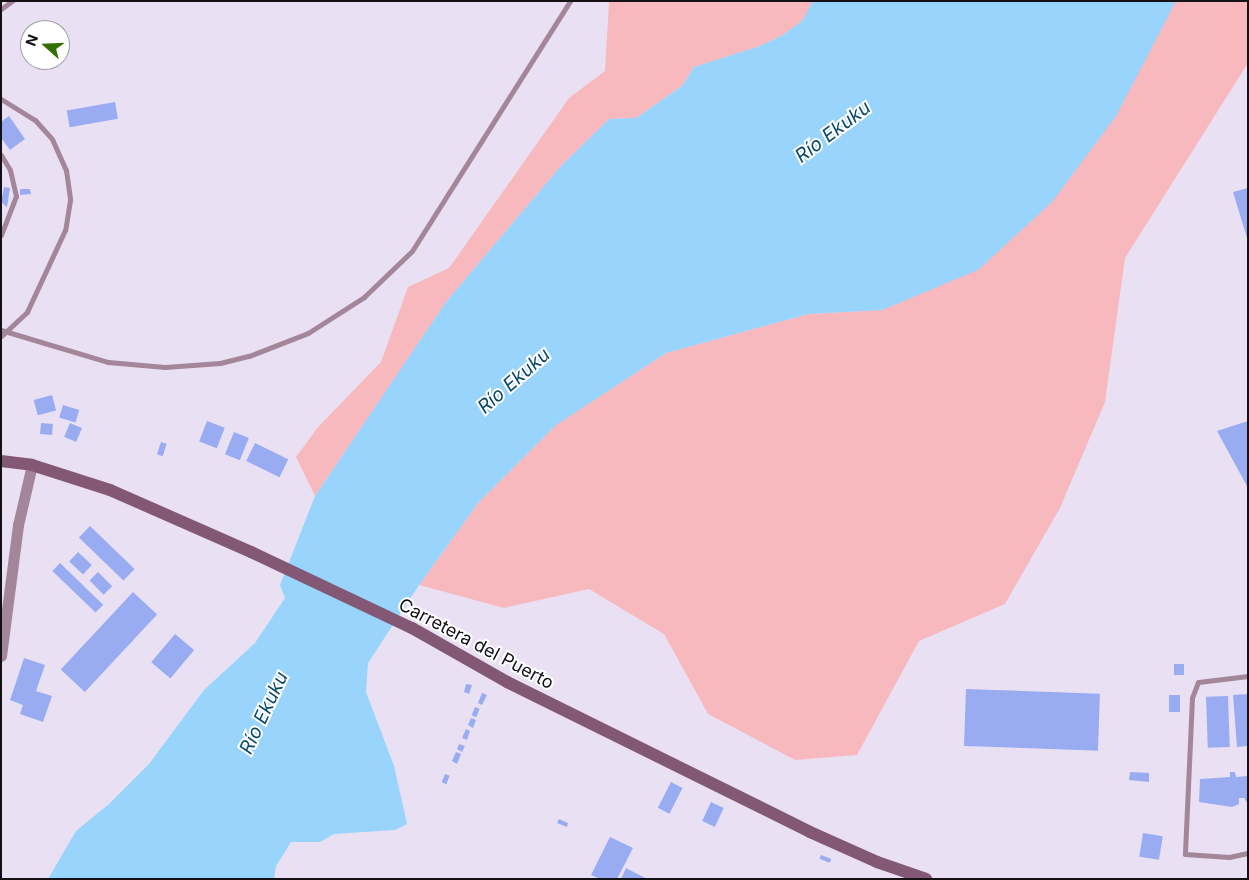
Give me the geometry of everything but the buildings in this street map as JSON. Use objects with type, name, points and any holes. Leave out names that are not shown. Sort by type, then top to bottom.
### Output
[{"type":"main road","name":"Carretera del Puerto","points":[[1,461],[32,465],[110,490],[251,552],[412,628],[507,682],[810,832],[878,862],[926,879]]},
{"type":"street","points":[[1,656],[18,525],[32,465]]},
{"type":"lane","points":[[1,9],[12,1]]},
{"type":"lane","points":[[1,330],[108,362],[165,367],[220,363],[249,356],[308,333],[364,298],[412,251],[570,1]]},
{"type":"lane","points":[[1,99],[35,120],[52,139],[66,170],[70,200],[65,230],[27,312],[1,336]]},
{"type":"lane","points":[[1,155],[10,170],[16,196],[1,235]]},
{"type":"lane","points":[[1248,676],[1198,682],[1192,698],[1185,854],[1229,857],[1248,853]]},
{"type":"shaded area","points":[[609,1],[813,1],[802,21],[783,35],[760,46],[694,67],[682,86],[636,118],[609,119],[560,167],[446,302],[315,496],[296,457],[318,427],[381,362],[408,287],[449,268],[569,98],[605,71]]},
{"type":"shaded area","points":[[1176,1],[1248,1],[1248,63],[1125,258],[1105,402],[1060,508],[1005,604],[919,641],[857,755],[795,760],[708,714],[664,634],[589,589],[504,608],[419,585],[478,503],[556,425],[666,353],[808,314],[882,310]]},
{"type":"water","name":"Río Ekuku","points":[[813,1],[1176,1],[1116,116],[1052,202],[978,270],[882,310],[808,314],[666,353],[556,425],[478,503],[419,585],[368,663],[366,692],[394,766],[407,824],[395,830],[334,834],[320,842],[291,842],[276,866],[274,879],[48,879],[76,831],[109,804],[149,764],[204,690],[255,643],[285,598],[280,585],[315,496],[446,302],[560,167],[609,119],[636,118],[682,86],[694,67],[760,46],[783,35],[802,21]]}]
